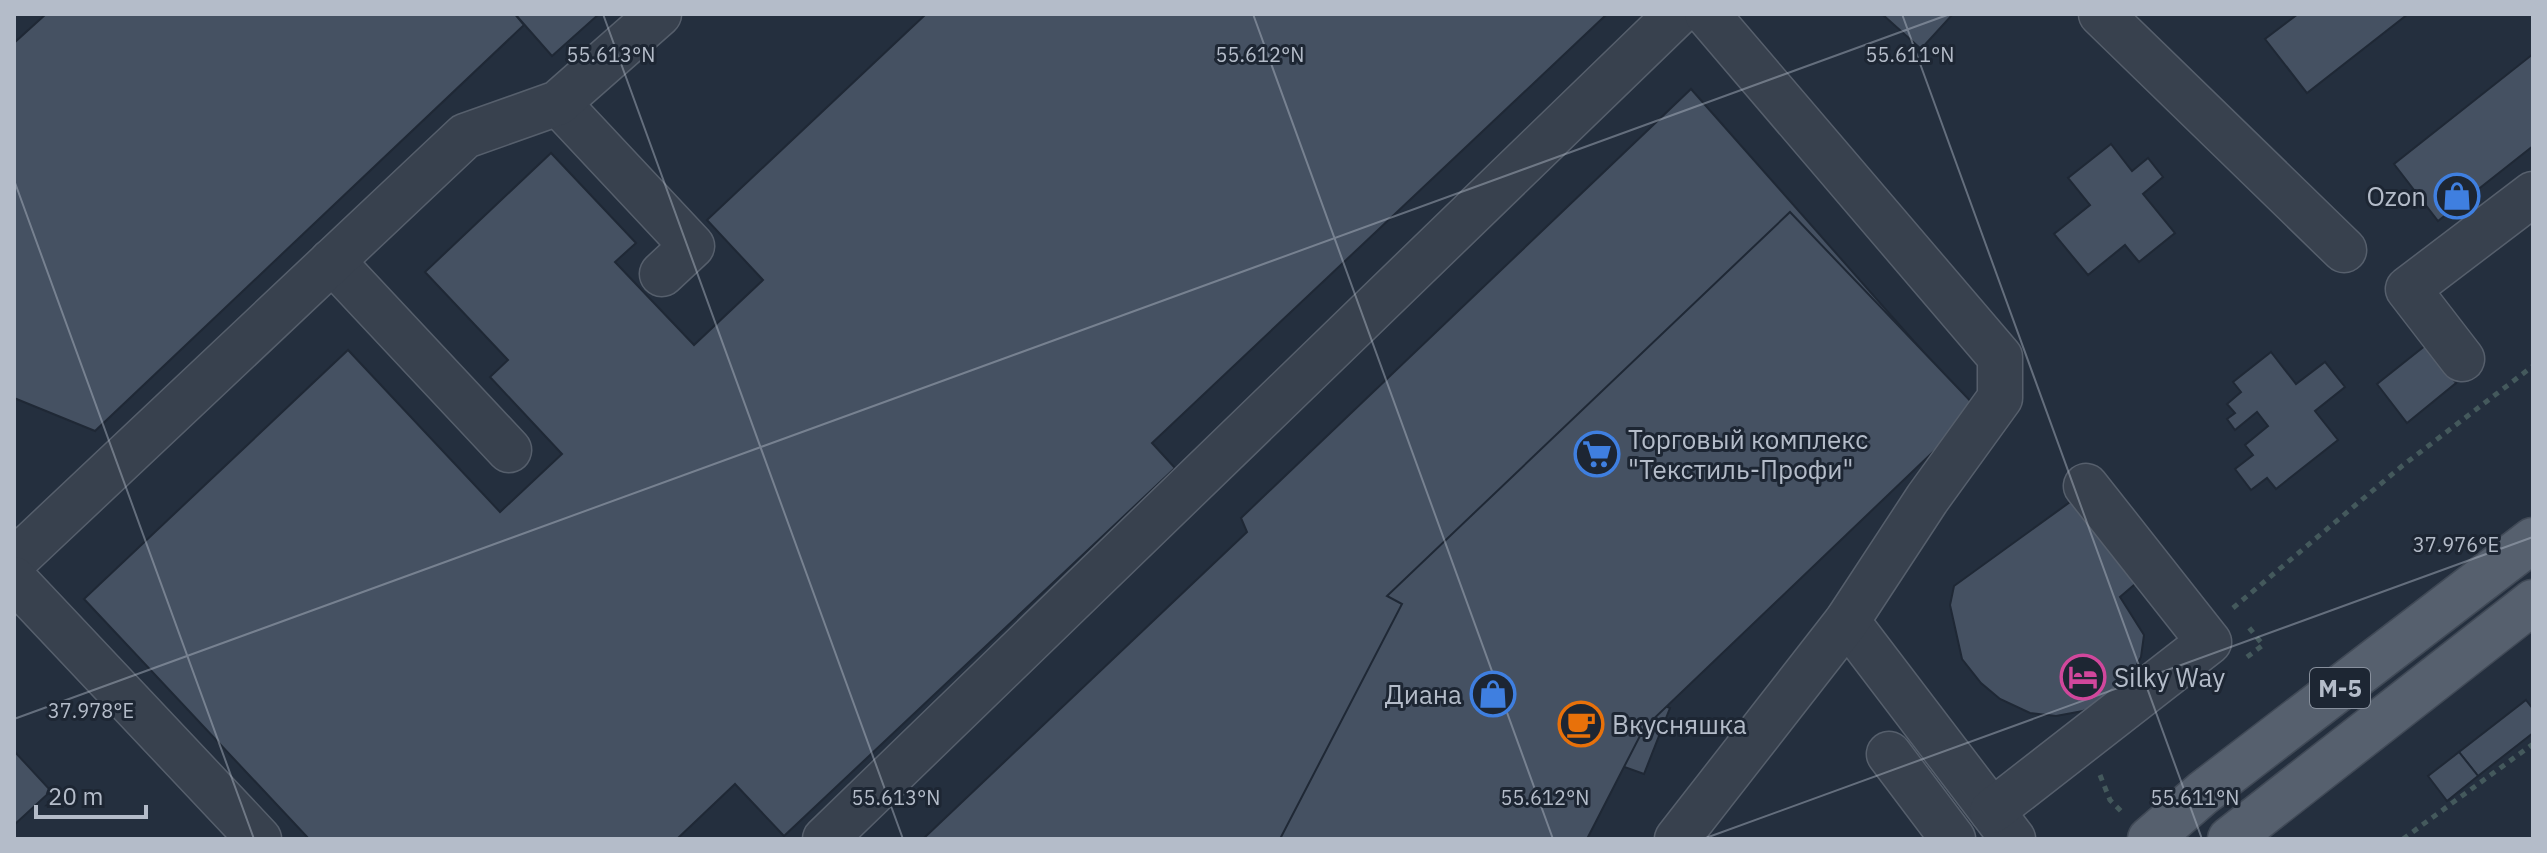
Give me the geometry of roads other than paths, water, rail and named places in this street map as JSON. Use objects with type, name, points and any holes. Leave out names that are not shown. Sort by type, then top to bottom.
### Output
[{"type":"main road","name":"М-5","points":[[2150,839],[2203,793],[2533,540]]},
{"type":"main road","name":"М-5","points":[[2230,839],[2533,602]]},
{"type":"lane","points":[[14,561],[465,136],[558,103],[659,14]]},
{"type":"lane","points":[[825,839],[1677,14]]},
{"type":"lane","points":[[1677,839],[1847,621],[1927,499],[2000,398],[2000,357],[1707,14]]},
{"type":"lane","points":[[2101,14],[2344,250]]},
{"type":"lane","points":[[558,103],[692,246],[662,274]]},
{"type":"lane","points":[[2462,359],[2408,289],[2533,194]]},
{"type":"lane","points":[[332,261],[509,450]]},
{"type":"lane","points":[[1847,621],[2002,825],[2209,642],[2086,486]]},
{"type":"lane","points":[[14,579],[250,836]]},
{"type":"lane","points":[[1889,754],[1953,839]]},
{"type":"place","name":"Ozon","points":[[2457,196]]},
{"type":"place","name":"Торговый комплекс \"Текстиль-Профи\"","points":[[1597,454]]},
{"type":"place","name":"Silky Way","points":[[2083,677]]},
{"type":"place","name":"Диана","points":[[1493,694]]},
{"type":"place","name":"Вкусняшка","points":[[1581,724]]}]
